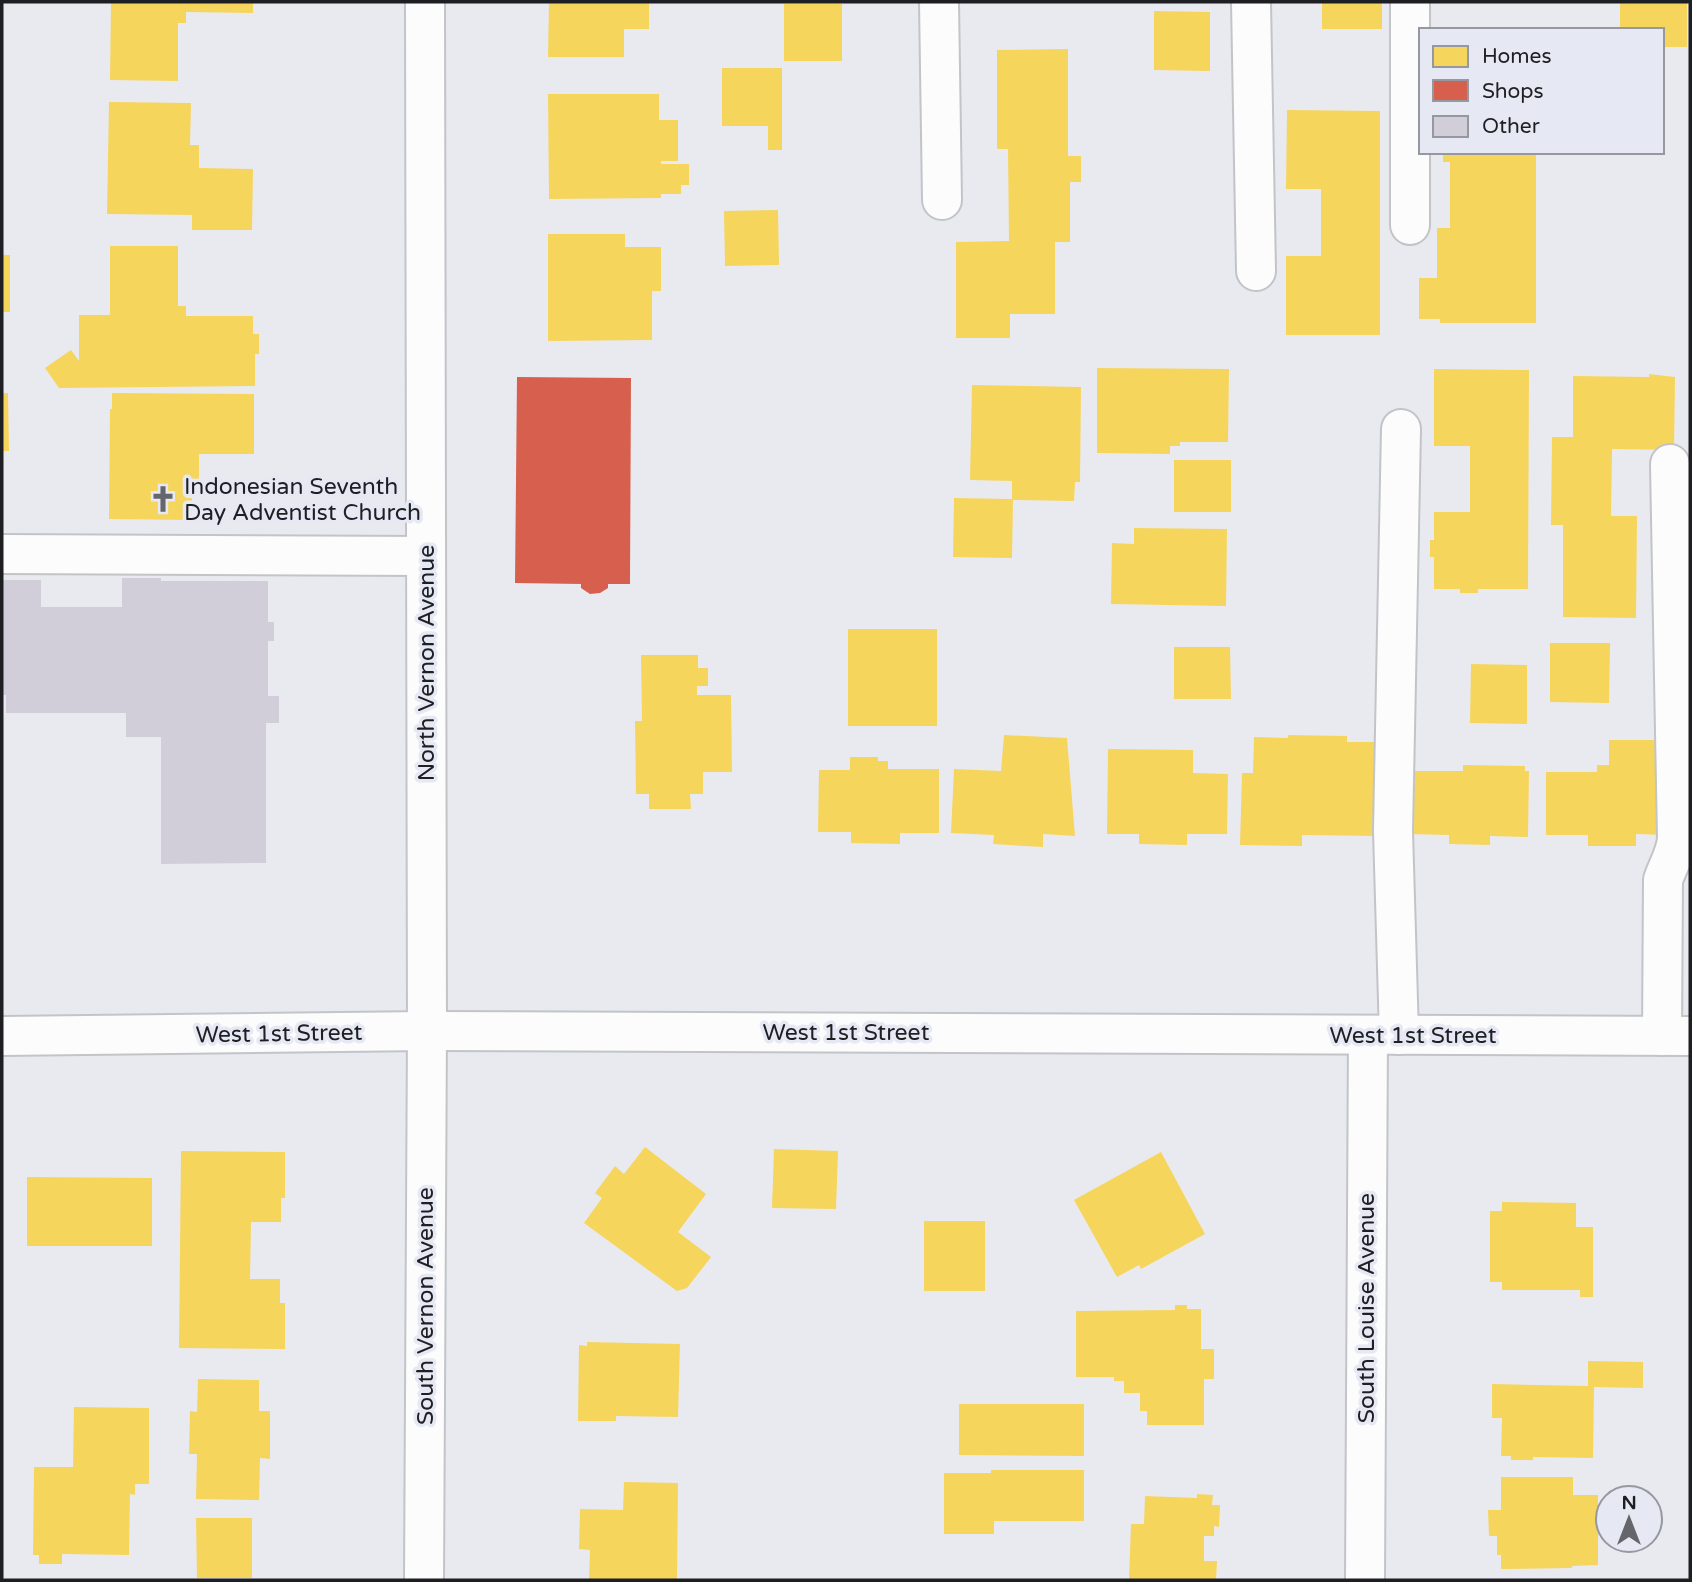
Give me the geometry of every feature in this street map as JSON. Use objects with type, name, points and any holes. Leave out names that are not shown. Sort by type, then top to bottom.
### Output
[{"type":"street","name":"North Vernon Avenue","points":[[425,2],[427,1031]]},
{"type":"street","points":[[939,2],[942,200]]},
{"type":"street","points":[[1251,2],[1256,271]]},
{"type":"street","points":[[1410,2],[1410,225]]},
{"type":"street","name":"South Louise Avenue","points":[[1364,1580],[1394,831],[1401,429]]},
{"type":"street","points":[[1670,464],[1677,838],[1676,853],[1668,864],[1663,880],[1676,1036]]},
{"type":"street","points":[[2,554],[426,556]]},
{"type":"street","name":"West 1st Street","points":[[2,1036],[427,1031],[1676,1036]]},
{"type":"street","name":"South Vernon Avenue","points":[[424,1580],[427,1031]]},
{"type":"building: Homes","points":[[111,2],[253,2],[253,13],[186,12],[186,23],[178,23],[178,81],[110,80]]},
{"type":"building: Homes","points":[[549,2],[649,2],[649,29],[624,29],[624,57],[548,57]]},
{"type":"building: Homes","points":[[1322,2],[1382,2],[1382,29],[1322,29]]},
{"type":"building: Homes","points":[[1620,2],[1687,2],[1687,47],[1664,47],[1664,28],[1620,28]]},
{"type":"building: Homes","points":[[784,4],[842,4],[842,61],[784,61]]},
{"type":"building: Homes","points":[[1154,11],[1210,12],[1210,71],[1154,70]]},
{"type":"building: Homes","points":[[1068,49],[1068,156],[1081,156],[1081,182],[1070,182],[1070,242],[1055,242],[1055,314],[1010,314],[1010,338],[956,338],[956,242],[1009,241],[1008,149],[997,149],[997,50]]},
{"type":"building: Homes","points":[[722,68],[782,68],[782,150],[768,150],[768,126],[722,126]]},
{"type":"building: Homes","points":[[548,94],[659,94],[659,120],[678,120],[678,161],[661,161],[661,164],[689,164],[689,185],[681,185],[681,194],[661,194],[661,198],[549,199]]},
{"type":"building: Homes","points":[[109,102],[191,103],[190,145],[199,145],[199,168],[253,169],[252,230],[192,230],[192,215],[107,214]]},
{"type":"building: Homes","points":[[1287,110],[1380,111],[1380,335],[1286,335],[1286,256],[1321,256],[1321,189],[1286,189]]},
{"type":"building: Homes","points":[[1443,154],[1536,154],[1536,323],[1440,323],[1440,319],[1419,319],[1419,278],[1437,278],[1437,228],[1450,228],[1450,162],[1443,162]]},
{"type":"building: Homes","points":[[778,210],[779,265],[725,266],[724,211]]},
{"type":"building: Homes","points":[[548,234],[625,234],[625,247],[661,247],[661,291],[652,291],[652,340],[548,341]]},
{"type":"building: Homes","points":[[110,246],[178,246],[178,306],[186,306],[186,316],[253,316],[253,334],[259,334],[259,354],[255,354],[255,386],[59,388],[45,368],[71,350],[79,361],[79,315],[110,315]]},
{"type":"building: Homes","points":[[2,255],[10,255],[10,312],[2,312]]},
{"type":"building: Homes","points":[[1097,368],[1229,369],[1228,442],[1180,442],[1180,446],[1170,446],[1170,454],[1097,453]]},
{"type":"building: Homes","points":[[1434,369],[1529,370],[1528,589],[1478,589],[1478,593],[1460,593],[1460,589],[1434,589],[1434,557],[1430,557],[1430,540],[1434,540],[1434,512],[1470,512],[1470,446],[1434,446]]},
{"type":"building: Homes","points":[[1649,374],[1675,377],[1674,450],[1612,449],[1611,516],[1637,516],[1636,618],[1563,617],[1563,525],[1551,525],[1552,437],[1573,437],[1573,376],[1649,377]]},
{"type":"building: Homes","points":[[972,385],[1081,387],[1080,482],[1075,482],[1074,501],[1013,500],[1012,558],[953,557],[954,498],[1012,499],[1012,481],[970,480]]},
{"type":"building: Homes","points":[[2,393],[8,393],[9,451],[2,451]]},
{"type":"building: Homes","points":[[112,393],[254,394],[254,454],[199,454],[199,481],[187,481],[186,498],[192,498],[192,520],[109,519]]},
{"type":"building: Homes","points":[[1174,460],[1231,460],[1231,512],[1174,512]]},
{"type":"building: Homes","points":[[1134,528],[1227,529],[1226,606],[1111,604],[1112,543],[1134,544]]},
{"type":"building: Homes","points":[[848,629],[937,629],[937,726],[848,726]]},
{"type":"building: Homes","points":[[1550,643],[1610,643],[1609,703],[1550,702]]},
{"type":"building: Homes","points":[[1174,647],[1230,647],[1231,699],[1174,699]]},
{"type":"building: Homes","points":[[641,655],[698,655],[698,668],[708,668],[708,686],[697,686],[697,695],[731,695],[732,772],[703,772],[703,794],[690,794],[691,809],[649,809],[649,794],[636,794],[635,721],[642,721]]},
{"type":"building: Homes","points":[[1471,664],[1527,665],[1527,724],[1470,723]]},
{"type":"building: Homes","points":[[1004,735],[1067,738],[1075,836],[1043,834],[1043,847],[993,844],[994,835],[951,833],[954,769],[1001,771]]},
{"type":"building: Homes","points":[[1288,735],[1347,736],[1347,742],[1377,742],[1380,836],[1302,835],[1302,846],[1240,845],[1242,773],[1253,773],[1254,737],[1288,738]]},
{"type":"building: Homes","points":[[1609,740],[1666,740],[1666,835],[1636,834],[1636,846],[1588,846],[1588,835],[1546,835],[1546,772],[1597,772],[1597,765],[1609,765]]},
{"type":"building: Homes","points":[[1108,749],[1193,750],[1193,773],[1228,774],[1227,834],[1187,834],[1187,845],[1139,844],[1139,834],[1107,834]]},
{"type":"building: Homes","points":[[850,757],[878,757],[878,761],[888,761],[888,769],[939,769],[939,833],[900,833],[900,844],[851,843],[851,832],[818,832],[819,770],[850,770]]},
{"type":"building: Homes","points":[[1463,765],[1525,766],[1525,771],[1529,771],[1528,837],[1490,836],[1490,845],[1449,844],[1449,835],[1408,834],[1409,771],[1463,771]]},
{"type":"building: Homes","points":[[645,1147],[706,1194],[678,1232],[711,1257],[687,1288],[677,1291],[584,1223],[602,1198],[595,1193],[615,1166],[624,1174]]},
{"type":"building: Homes","points":[[774,1149],[838,1151],[836,1209],[772,1208]]},
{"type":"building: Homes","points":[[181,1151],[285,1152],[285,1198],[281,1198],[281,1222],[251,1222],[250,1279],[280,1279],[280,1303],[285,1303],[285,1349],[179,1348]]},
{"type":"building: Homes","points":[[1161,1152],[1205,1234],[1141,1269],[1139,1265],[1117,1277],[1074,1200]]},
{"type":"building: Homes","points":[[27,1177],[152,1178],[152,1246],[27,1246]]},
{"type":"building: Homes","points":[[1502,1202],[1576,1203],[1576,1227],[1593,1227],[1593,1297],[1580,1297],[1580,1290],[1502,1290],[1502,1282],[1490,1282],[1490,1211],[1502,1211]]},
{"type":"building: Homes","points":[[924,1221],[985,1221],[985,1291],[924,1291]]},
{"type":"building: Homes","points":[[1175,1305],[1187,1305],[1187,1309],[1201,1309],[1201,1349],[1214,1349],[1214,1379],[1204,1379],[1204,1425],[1147,1425],[1147,1411],[1140,1411],[1140,1393],[1124,1393],[1124,1381],[1114,1381],[1114,1377],[1076,1377],[1076,1311],[1175,1310]]},
{"type":"building: Homes","points":[[587,1342],[680,1344],[678,1417],[616,1416],[616,1421],[578,1421],[579,1345],[587,1346]]},
{"type":"building: Homes","points":[[1588,1361],[1643,1362],[1643,1388],[1594,1387],[1593,1458],[1533,1457],[1533,1460],[1511,1460],[1511,1456],[1501,1456],[1502,1418],[1492,1418],[1492,1384],[1588,1386]]},
{"type":"building: Homes","points":[[198,1379],[259,1380],[259,1411],[270,1411],[270,1459],[260,1458],[259,1500],[196,1499],[197,1454],[189,1454],[190,1411],[197,1412]]},
{"type":"building: Homes","points":[[959,1404],[1084,1404],[1084,1456],[959,1455]]},
{"type":"building: Homes","points":[[74,1407],[149,1408],[149,1484],[135,1484],[135,1495],[130,1494],[129,1555],[62,1554],[62,1564],[39,1564],[39,1555],[33,1555],[34,1467],[73,1467]]},
{"type":"building: Homes","points":[[991,1470],[1084,1470],[1084,1521],[994,1521],[994,1534],[944,1534],[944,1473],[991,1473]]},
{"type":"building: Homes","points":[[1501,1477],[1573,1477],[1573,1495],[1594,1495],[1594,1554],[1598,1554],[1598,1565],[1501,1569],[1501,1555],[1497,1555],[1497,1536],[1489,1536],[1488,1510],[1501,1510]]},
{"type":"building: Homes","points":[[624,1482],[678,1483],[677,1580],[589,1580],[590,1550],[579,1549],[580,1509],[623,1510]]},
{"type":"building: Homes","points":[[1197,1494],[1213,1495],[1212,1505],[1220,1505],[1219,1527],[1214,1526],[1214,1536],[1204,1536],[1204,1561],[1217,1561],[1216,1580],[1129,1580],[1131,1524],[1144,1524],[1145,1496],[1197,1498]]},
{"type":"building: Homes","points":[[196,1518],[252,1518],[252,1578],[197,1578]]},
{"type":"building: Shops","points":[[517,377],[631,378],[630,584],[608,584],[608,588],[600,593],[590,594],[581,588],[581,584],[515,583]]},
{"type":"building: Other","points":[[122,578],[161,578],[161,581],[268,581],[268,622],[274,622],[274,641],[268,641],[268,696],[279,696],[279,723],[266,723],[266,863],[161,864],[161,737],[126,737],[126,713],[6,713],[6,695],[2,695],[2,580],[41,580],[41,607],[122,607]]},
{"type":"place","name":"Indonesian Seventh Day Adventist Church","points":[[163,499]]}]
